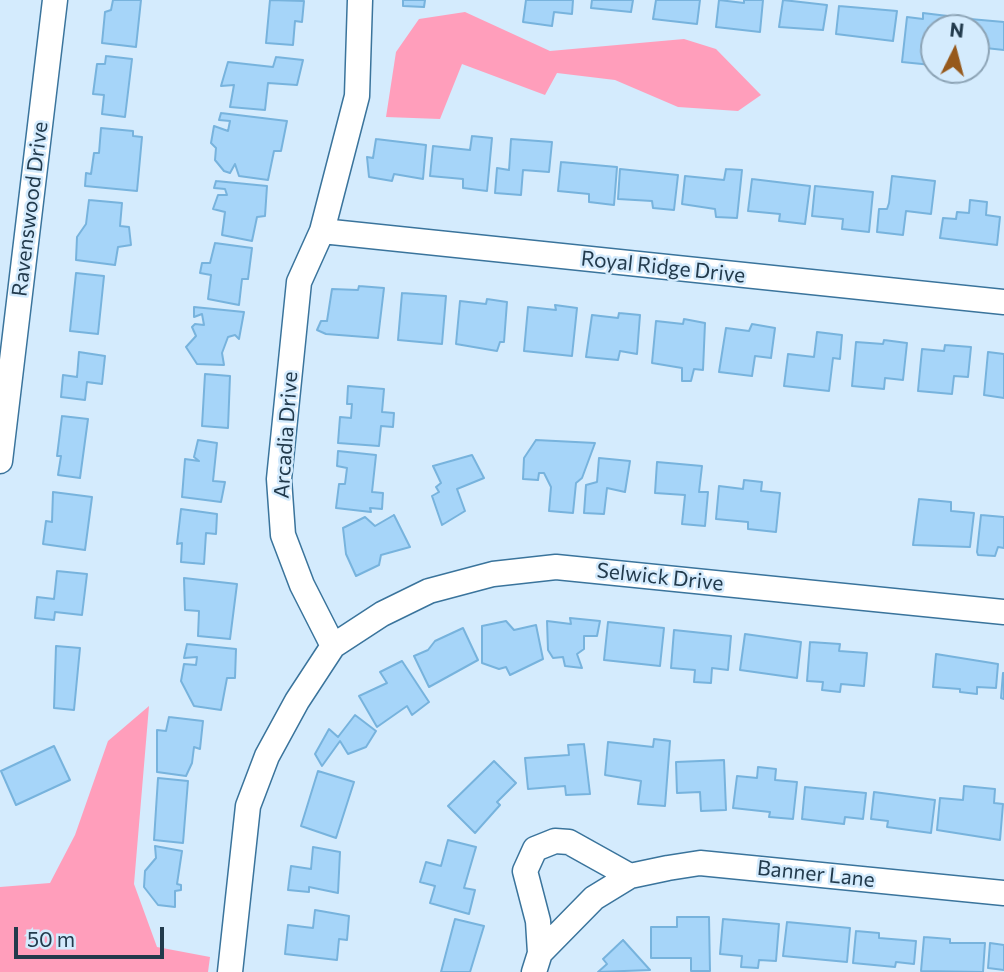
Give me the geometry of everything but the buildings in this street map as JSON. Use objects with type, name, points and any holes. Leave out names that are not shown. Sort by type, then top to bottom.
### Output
[{"type":"street","name":"Ravenswood Drive","points":[[0,461],[55,0]]},
{"type":"street","name":"Arcadia Drive","points":[[334,646],[302,585],[283,535],[279,479],[299,282],[322,231],[357,96],[360,0]]},
{"type":"street","name":"Royal Ridge Drive","points":[[322,231],[1004,302]]},
{"type":"street","name":"Selwick Drive","points":[[334,646],[382,614],[429,591],[493,574],[556,567],[1004,612]]},
{"type":"street","points":[[230,972],[248,806],[267,756],[297,701],[334,646]]},
{"type":"street","name":"Banner Lane","points":[[537,962],[538,921],[525,871],[535,849],[555,841],[569,842],[630,876]]},
{"type":"street","name":"Banner Lane","points":[[537,962],[579,911],[630,876],[699,863],[1004,893]]},
{"type":"shaded area","points":[[465,12],[550,51],[684,39],[716,49],[761,95],[738,111],[678,107],[615,80],[557,73],[545,95],[462,64],[440,119],[386,117],[396,52],[419,19]]},
{"type":"shaded area","points":[[149,706],[134,884],[157,947],[210,957],[208,972],[0,972],[0,887],[50,883],[75,835],[108,741]]}]
